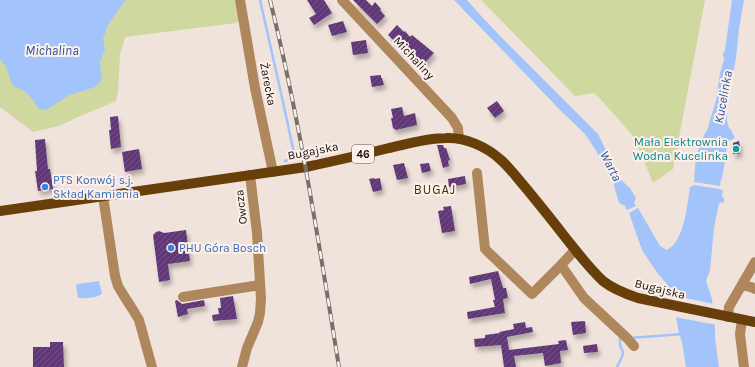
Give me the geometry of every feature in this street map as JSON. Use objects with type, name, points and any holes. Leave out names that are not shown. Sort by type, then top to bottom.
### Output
[{"type":"main road","name":"Bugajska","points":[[0,211],[273,172],[330,162],[414,142],[447,138],[458,139],[480,146],[491,152],[510,168],[575,250],[611,287],[623,293],[662,304],[755,322]]},
{"type":"street","name":"Żarecka","points":[[240,0],[255,88],[273,172]]},
{"type":"street","name":"Michaliny","points":[[342,0],[452,118],[458,128],[458,139]]},
{"type":"street","points":[[477,173],[485,249],[532,294],[575,250]]},
{"type":"street","name":"Owcza","points":[[242,367],[245,353],[258,322],[261,299],[257,233],[250,175]]},
{"type":"street","points":[[103,196],[115,276],[118,286],[138,320],[152,367]]},
{"type":"street","points":[[724,316],[755,262]]},
{"type":"street","points":[[560,265],[584,298],[634,346]]},
{"type":"street","points":[[184,297],[260,285]]},
{"type":"street","points":[[742,285],[755,289]]},
{"type":"street","points":[[742,320],[740,334],[744,367]]},
{"type":"green space","points":[[0,0],[240,0],[243,16],[236,23],[125,37],[120,55],[118,92],[116,101],[59,126],[33,132],[0,107]]},
{"type":"green space","points":[[481,0],[705,0],[673,169],[653,183],[634,137],[595,93],[575,96]]},
{"type":"water","name":"Michalina","points":[[0,0],[126,0],[108,25],[103,39],[105,49],[100,62],[102,80],[95,87],[70,95],[46,110],[39,109],[26,92],[13,86],[6,67],[0,59]]},
{"type":"water","name":"Warta","points":[[454,0],[467,0],[504,40],[598,134],[620,179],[630,188],[636,198],[634,203],[636,206],[627,210],[625,206],[619,203],[613,182],[585,134]]},
{"type":"water","name":"Kucelinka","points":[[732,0],[744,0],[736,58],[727,106],[727,121],[735,138],[727,142],[720,186],[694,182],[698,153],[716,101],[720,73],[724,60],[723,54],[725,50]]},
{"type":"water","points":[[694,185],[720,189],[723,191],[722,197],[724,198],[724,202],[719,203],[714,228],[710,270],[706,281],[712,299],[719,367],[686,367],[672,292],[642,250],[629,213],[638,208],[660,246],[667,250],[678,238],[684,222],[690,187]]},
{"type":"water","points":[[99,281],[102,294],[90,298],[78,298],[76,285]]},
{"type":"pier","points":[[671,295],[714,304],[717,325],[675,317]]},
{"type":"building","points":[[307,0],[324,0],[332,13],[314,25],[309,18],[316,14]]},
{"type":"building","points":[[353,0],[366,0],[372,6],[375,2],[385,16],[377,24]]},
{"type":"building","points":[[343,21],[347,32],[332,36],[328,25]]},
{"type":"building","points":[[397,25],[410,37],[412,35],[434,53],[421,67],[388,35]]},
{"type":"building","points":[[366,40],[368,53],[353,55],[351,42]]},
{"type":"building","points":[[381,75],[384,85],[372,87],[370,76]]},
{"type":"building","points":[[497,101],[504,111],[495,118],[487,108]]},
{"type":"building","points":[[402,107],[404,116],[415,113],[417,125],[396,130],[393,128],[391,109]]},
{"type":"building","points":[[118,116],[121,147],[111,149],[109,130],[111,130],[110,117]]},
{"type":"building","points":[[45,139],[48,169],[50,169],[53,189],[38,191],[35,171],[37,171],[35,140]]},
{"type":"building","name":"Mała Elektrownia Wodna Kucelinka","points":[[739,141],[739,154],[733,154],[733,143]]},
{"type":"building","points":[[437,145],[443,145],[444,148],[446,148],[450,160],[448,161],[449,166],[443,168]]},
{"type":"building","points":[[139,149],[142,169],[125,172],[122,152]]},
{"type":"building","points":[[404,163],[408,178],[397,180],[393,165]]},
{"type":"building","points":[[429,163],[431,171],[422,173],[420,164]]},
{"type":"building","points":[[465,176],[466,184],[449,187],[448,179]]},
{"type":"building","points":[[380,178],[382,190],[373,192],[369,179]]},
{"type":"building","points":[[451,206],[455,231],[442,233],[438,211],[444,210],[443,207]]},
{"type":"building","name":"PHU Góra Bosch","points":[[186,230],[190,261],[168,264],[170,280],[159,282],[153,235],[159,231],[164,233]]},
{"type":"building","points":[[498,271],[503,288],[506,288],[508,298],[503,299],[505,313],[468,319],[467,312],[495,307],[491,279],[470,284],[469,277]]},
{"type":"building","points":[[233,296],[237,319],[213,321],[212,315],[219,314],[218,308],[221,308],[220,298]]},
{"type":"building","points":[[177,300],[182,304],[204,300],[205,306],[187,309],[188,314],[178,317],[175,301]]},
{"type":"building","points":[[585,321],[586,333],[573,335],[571,322]]},
{"type":"building","points":[[525,322],[526,328],[532,327],[533,332],[507,337],[509,350],[559,344],[558,341],[566,340],[568,350],[560,351],[561,363],[545,366],[543,353],[514,356],[516,367],[504,367],[501,345],[475,347],[474,339],[485,338],[485,335],[514,329],[513,324]]},
{"type":"building","points":[[50,342],[63,342],[64,367],[33,367],[33,347],[50,347]]},
{"type":"building","points":[[597,344],[598,352],[584,353],[583,346]]},
{"type":"waterway","points":[[260,0],[294,153],[291,158],[285,161]]},
{"type":"waterway","points":[[630,338],[683,334]]},
{"type":"waterway","points":[[617,367],[623,352],[620,345],[620,338],[623,338]]},
{"type":"railway","points":[[270,0],[300,137],[339,367]]},
{"type":"place","name":"Mała Elektrownia Wodna Kucelinka","points":[[736,149]]},
{"type":"place","name":"PTS Konwój s.j. Skład Kamienia","points":[[45,187]]},
{"type":"place","name":"PHU Góra Bosch","points":[[171,248]]},
{"type":"district","name":"BUGAJ","points":[[435,189]]}]
